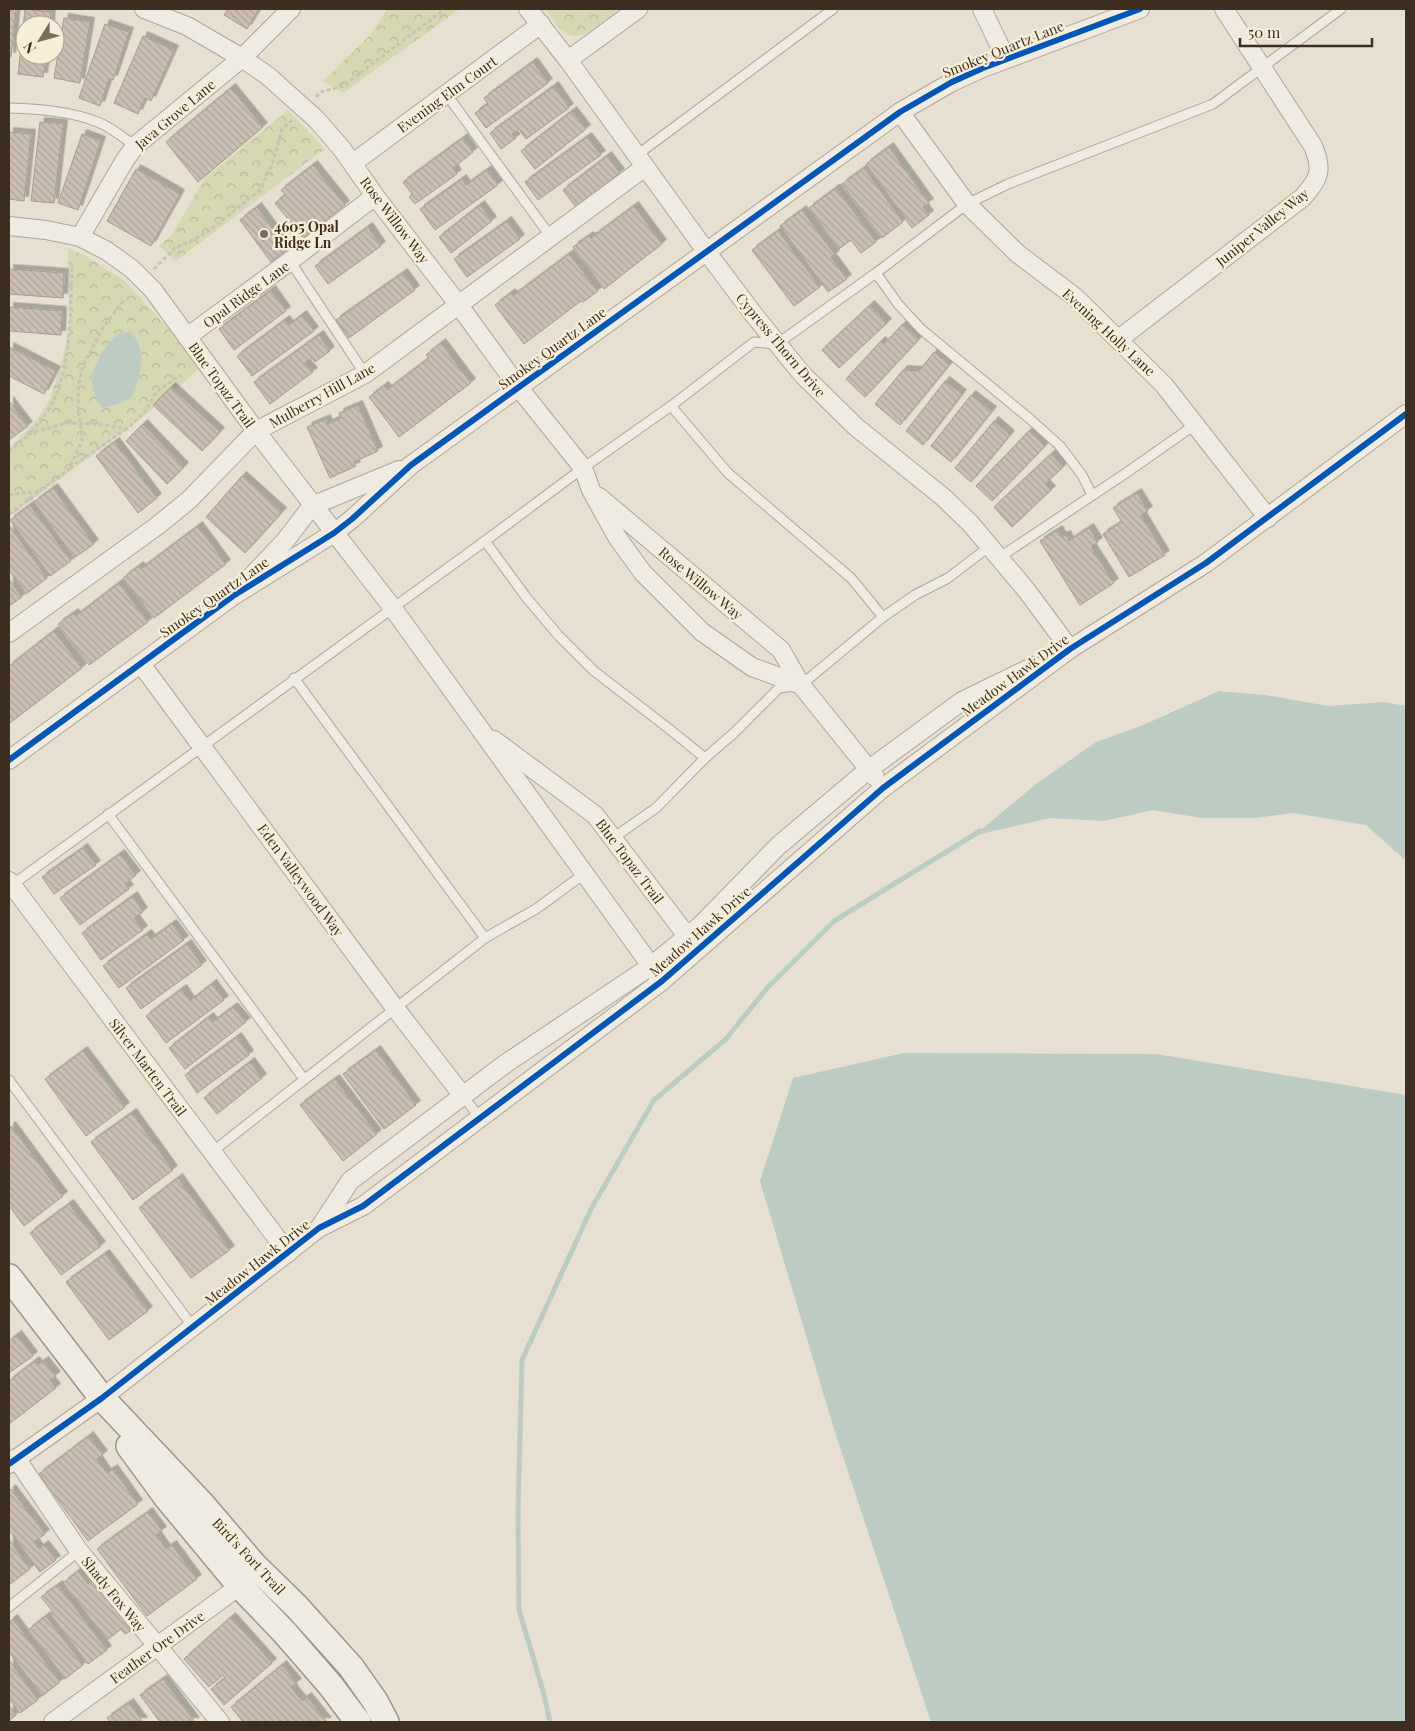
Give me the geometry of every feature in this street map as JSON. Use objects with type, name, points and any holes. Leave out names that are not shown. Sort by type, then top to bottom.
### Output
[{"type":"street","name":"Rose Willow Way","points":[[144,9],[187,26],[242,58],[268,76],[304,108],[353,163],[375,196],[458,304],[519,388],[583,468],[591,490],[617,536],[643,573],[702,632],[752,666],[801,685]]},
{"type":"street","name":"Java Grove Lane","points":[[80,237],[125,160],[136,146],[242,58],[291,9]]},
{"type":"street","name":"Cypress Thorn Drive","points":[[528,9],[568,60],[706,251],[802,374],[856,426],[943,497],[970,523],[995,551],[1070,649]]},
{"type":"street","points":[[568,60],[638,9]]},
{"type":"street","points":[[982,9],[1006,59]]},
{"type":"street","name":"Smokey Quartz Lane","points":[[9,760],[233,596],[334,533],[411,465],[900,112],[952,82],[1006,59],[1140,9]]},
{"type":"street","name":"Juniper Valley Way","points":[[1118,339],[1302,198],[1312,187],[1318,176],[1320,166],[1312,146],[1224,9]]},
{"type":"street","name":"Evening Elm Court","points":[[353,163],[541,24]]},
{"type":"street","name":"Evening Holly Lane","points":[[900,112],[967,204],[1018,254],[1075,297],[1164,385],[1268,518]]},
{"type":"street","name":"Mulberry Hill Lane","points":[[9,633],[157,526],[183,505],[256,431],[365,374],[551,237],[641,161]]},
{"type":"street","name":"Opal Ridge Lane","points":[[187,337],[375,196]]},
{"type":"street","name":"Blue Topaz Trail","points":[[9,226],[46,230],[80,237],[132,269],[153,290],[256,431],[392,607],[662,981]]},
{"type":"street","name":"Meadow Hawk Drive","points":[[319,1228],[350,1181],[505,1064],[651,966],[693,943],[883,788],[1070,649],[1177,583],[1268,518],[1406,414]]},
{"type":"street","name":"Smokey Quartz Lane","points":[[233,596],[285,541],[314,505],[411,465]]},
{"type":"street","name":"Rose Willow Way","points":[[591,490],[781,650],[801,685],[883,788]]},
{"type":"street","name":"Meadow Hawk Drive","points":[[12,1461],[102,1398],[319,1228],[364,1206],[662,981],[778,846],[868,770],[962,701],[1070,649]]},
{"type":"street","name":"Eden Valleywood Way","points":[[141,664],[463,1096]]},
{"type":"street","name":"Blue Topaz Trail","points":[[480,730],[595,815],[693,943]]},
{"type":"street","name":"Silver Marten Trail","points":[[10,883],[288,1253]]},
{"type":"street","name":"Bird's Fort Trail","points":[[9,1277],[102,1398],[202,1504],[260,1571],[297,1607],[351,1666],[376,1701],[386,1722]]},
{"type":"street","name":"Bird's Fort Trail","points":[[102,1398],[118,1430],[167,1498],[240,1586],[285,1633],[358,1722]]},
{"type":"street","name":"Shady Fox Way","points":[[12,1461],[79,1551],[220,1722]]},
{"type":"street","name":"Feather Ore Drive","points":[[53,1722],[260,1571]]},
{"type":"lane","points":[[641,161],[833,9]]},
{"type":"lane","points":[[10,883],[671,406],[754,342],[777,344],[876,273],[967,204],[1008,184],[1213,104],[1341,9]]},
{"type":"lane","points":[[447,95],[551,237]]},
{"type":"lane","points":[[9,108],[28,108],[66,113],[100,123],[136,146]]},
{"type":"lane","points":[[290,261],[365,374]]},
{"type":"lane","points":[[876,273],[898,304],[921,328],[1060,446],[1082,475],[1092,495]]},
{"type":"lane","points":[[671,406],[728,472],[851,578],[883,617]]},
{"type":"lane","points":[[613,838],[656,808],[705,758],[734,733],[779,688],[801,685],[883,617],[915,595],[1092,495],[1196,424]]},
{"type":"lane","points":[[485,541],[526,598],[558,635],[588,665],[705,758]]},
{"type":"lane","points":[[294,678],[485,938]]},
{"type":"lane","points":[[108,814],[304,1079]]},
{"type":"lane","points":[[212,1152],[485,938],[536,909],[584,874]]},
{"type":"lane","points":[[9,1080],[193,1327]]},
{"type":"lane","points":[[463,1096],[480,1118]]},
{"type":"lane","points":[[9,1607],[79,1551]]},
{"type":"path","points":[[152,271],[176,248],[205,234],[260,190],[272,165],[282,129],[321,92],[343,86],[445,9]]},
{"type":"path","points":[[9,451],[32,433],[52,404],[63,374],[69,328],[72,267]]},
{"type":"path","points":[[69,469],[82,441],[78,404],[82,365],[104,326],[125,300]]},
{"type":"path","points":[[9,514],[126,429],[145,412],[156,392],[181,375]]},
{"type":"path","points":[[32,433],[66,423],[105,425],[126,429]]},
{"type":"path","points":[[9,495],[39,491]]},
{"type":"green space","points":[[387,9],[460,9],[343,93],[323,81],[371,34]]},
{"type":"green space","points":[[545,9],[621,9],[595,29],[572,36],[562,31]]},
{"type":"green space","points":[[288,110],[325,149],[176,261],[159,246],[172,235],[204,179]]},
{"type":"green space","points":[[68,248],[86,256],[125,281],[167,327],[199,369],[139,420],[9,517],[9,448],[34,423],[49,401],[61,365],[69,330]]},
{"type":"shaded area","points":[[130,332],[136,339],[141,355],[140,373],[134,390],[131,398],[103,408],[93,388],[92,380],[95,368],[101,355],[114,338],[121,333]]},
{"type":"shaded area","points":[[1219,691],[1265,695],[1328,706],[1385,702],[1406,706],[1406,861],[1366,825],[1293,813],[1255,818],[1201,818],[1153,810],[1104,821],[1051,818],[975,835],[1036,784],[1096,742],[1141,726]]},
{"type":"shaded area","points":[[904,1053],[1156,1054],[1406,1095],[1406,1722],[931,1722],[833,1426],[760,1181],[793,1078]]},
{"type":"building","points":[[9,9],[16,9],[11,57],[9,57]]},
{"type":"building","points":[[25,9],[51,12],[51,15],[24,15]]},
{"type":"building","points":[[228,9],[259,9],[247,29],[224,15]]},
{"type":"building","points":[[65,18],[90,22],[80,83],[54,78],[56,65],[65,65]]},
{"type":"building","points":[[105,24],[129,32],[113,80],[109,79],[100,106],[79,98]]},
{"type":"building","points":[[143,36],[174,50],[151,101],[145,98],[138,114],[114,103]]},
{"type":"building","points":[[533,62],[548,83],[486,128],[475,113],[488,104],[484,98]]},
{"type":"building","points":[[19,65],[45,65],[43,77],[18,74]]},
{"type":"building","points":[[554,86],[569,108],[526,139],[519,129],[512,134],[516,138],[501,149],[490,133]]},
{"type":"building","points":[[231,88],[263,127],[198,182],[166,142]]},
{"type":"building","points":[[572,111],[586,129],[535,169],[521,151]]},
{"type":"building","points":[[40,122],[63,124],[54,203],[31,201]]},
{"type":"building","points":[[9,132],[31,134],[24,201],[9,199]]},
{"type":"building","points":[[82,134],[101,141],[78,210],[58,203]]},
{"type":"building","points":[[587,137],[601,155],[538,200],[525,182]]},
{"type":"building","points":[[463,138],[473,152],[453,168],[457,174],[415,204],[409,197],[412,194],[403,182]]},
{"type":"building","points":[[889,147],[929,203],[923,207],[929,215],[912,228],[866,164]]},
{"type":"building","points":[[607,156],[620,173],[576,207],[563,190]]},
{"type":"building","points":[[313,165],[345,205],[303,238],[275,203],[285,195],[281,190]]},
{"type":"building","points":[[864,168],[903,222],[882,238],[842,184]]},
{"type":"building","points":[[136,169],[180,194],[151,246],[107,221]]},
{"type":"building","points":[[487,170],[498,185],[435,230],[420,209],[462,179],[466,185]]},
{"type":"building","points":[[836,188],[876,242],[861,253],[851,240],[839,249],[809,208]]},
{"type":"building","points":[[480,205],[492,221],[451,253],[439,237]]},
{"type":"building","points":[[634,206],[662,244],[604,289],[573,247],[589,236],[591,238]]},
{"type":"building","name":"4605 Opal Ridge Ln","points":[[257,207],[288,249],[271,262],[240,220]]},
{"type":"building","points":[[802,210],[835,255],[831,257],[847,279],[828,292],[780,226]]},
{"type":"building","points":[[507,221],[520,239],[467,277],[454,259]]},
{"type":"building","points":[[368,227],[381,246],[328,284],[315,266]]},
{"type":"building","points":[[778,231],[820,287],[794,306],[752,250]]},
{"type":"building","points":[[569,254],[598,291],[583,302],[581,301],[524,344],[495,305],[511,293],[513,296]]},
{"type":"building","points":[[9,269],[64,273],[63,298],[9,294]]},
{"type":"building","points":[[403,273],[415,290],[349,338],[336,320]]},
{"type":"building","points":[[271,290],[286,311],[234,350],[219,329]]},
{"type":"building","points":[[870,305],[887,323],[839,368],[822,350]]},
{"type":"building","points":[[9,307],[62,311],[61,335],[9,331]]},
{"type":"building","points":[[302,315],[314,331],[252,376],[237,356],[285,320],[289,325]]},
{"type":"building","points":[[903,324],[919,339],[865,397],[846,379],[881,341],[884,344]]},
{"type":"building","points":[[319,335],[330,351],[315,362],[312,358],[305,363],[313,372],[270,404],[254,382]]},
{"type":"building","points":[[441,343],[471,383],[399,437],[369,397],[384,386],[387,390],[429,358],[426,355]]},
{"type":"building","points":[[9,347],[56,371],[44,394],[9,376]]},
{"type":"building","points":[[934,352],[949,365],[900,425],[875,404],[903,370],[919,371]]},
{"type":"building","points":[[945,381],[962,394],[923,445],[906,431]]},
{"type":"building","points":[[171,387],[220,432],[202,451],[153,405]]},
{"type":"building","points":[[971,395],[992,411],[951,462],[931,446]]},
{"type":"building","points":[[9,401],[28,426],[9,440]]},
{"type":"building","points":[[358,405],[378,451],[354,462],[356,466],[330,478],[307,427],[326,419],[328,424],[341,418],[339,413]]},
{"type":"building","points":[[994,421],[1010,435],[971,482],[955,468]]},
{"type":"building","points":[[143,424],[184,467],[167,484],[126,441]]},
{"type":"building","points":[[1029,431],[1045,446],[992,501],[976,486]]},
{"type":"building","points":[[115,442],[157,498],[138,513],[96,456]]},
{"type":"building","points":[[1051,454],[1063,467],[1045,484],[1051,490],[1012,527],[994,507]]},
{"type":"building","points":[[242,476],[282,512],[245,553],[206,517]]},
{"type":"building","points":[[53,488],[94,544],[74,558],[34,502]]},
{"type":"building","points":[[1137,493],[1148,511],[1141,515],[1165,555],[1129,577],[1103,534],[1122,522],[1113,508]]},
{"type":"building","points":[[30,505],[71,561],[50,576],[10,520]]},
{"type":"building","points":[[9,525],[47,578],[26,594],[9,570]]},
{"type":"building","points":[[198,526],[226,564],[154,618],[123,578],[139,566],[141,569]]},
{"type":"building","points":[[1089,528],[1098,542],[1091,547],[1114,583],[1080,605],[1040,541],[1058,530],[1062,537],[1066,535],[1069,541]]},
{"type":"building","points":[[9,579],[22,597],[9,606]]},
{"type":"building","points":[[119,583],[148,622],[89,665],[58,624],[74,613],[76,616]]},
{"type":"building","points":[[54,631],[82,668],[10,723],[9,666]]},
{"type":"building","points":[[83,848],[96,865],[54,894],[42,877]]},
{"type":"building","points":[[120,854],[136,875],[125,884],[129,889],[80,925],[60,898]]},
{"type":"building","points":[[133,896],[143,912],[134,918],[143,930],[101,960],[82,933]]},
{"type":"building","points":[[172,924],[184,940],[119,988],[103,966],[147,934],[151,939]]},
{"type":"building","points":[[187,944],[202,965],[141,1009],[126,988]]},
{"type":"building","points":[[212,984],[224,1000],[166,1043],[146,1016],[182,989],[190,1001]]},
{"type":"building","points":[[233,1007],[246,1022],[185,1069],[169,1048],[209,1017],[213,1022]]},
{"type":"building","points":[[237,1037],[249,1055],[197,1093],[185,1075]]},
{"type":"building","points":[[376,1050],[416,1105],[384,1129],[343,1074]]},
{"type":"building","points":[[83,1051],[125,1107],[86,1136],[45,1079]]},
{"type":"building","points":[[250,1062],[262,1078],[217,1114],[204,1098]]},
{"type":"building","points":[[335,1079],[377,1134],[343,1161],[300,1105]]},
{"type":"building","points":[[132,1113],[173,1170],[133,1200],[91,1142]]},
{"type":"building","points":[[11,1126],[63,1196],[24,1226],[9,1206],[9,1128]]},
{"type":"building","points":[[178,1178],[230,1250],[191,1278],[139,1208]]},
{"type":"building","points":[[69,1204],[101,1246],[61,1275],[30,1233]]},
{"type":"building","points":[[105,1254],[148,1311],[109,1340],[66,1282]]},
{"type":"building","points":[[17,1335],[33,1356],[9,1373],[9,1341]]},
{"type":"building","points":[[35,1361],[38,1365],[44,1361],[56,1376],[50,1380],[56,1388],[9,1424],[9,1381]]},
{"type":"building","points":[[89,1436],[103,1455],[97,1459],[107,1473],[113,1469],[138,1504],[88,1541],[39,1474]]},
{"type":"building","points":[[11,1489],[45,1534],[34,1542],[39,1549],[44,1545],[56,1560],[40,1572],[9,1530],[9,1491]]},
{"type":"building","points":[[148,1512],[162,1531],[156,1535],[166,1549],[172,1545],[197,1579],[147,1616],[97,1549]]},
{"type":"building","points":[[9,1539],[30,1569],[9,1585]]},
{"type":"building","points":[[78,1571],[88,1584],[94,1580],[132,1630],[125,1634],[121,1629],[107,1640],[63,1583]]},
{"type":"building","points":[[58,1585],[107,1650],[88,1664],[50,1614],[53,1612],[41,1597]]},
{"type":"building","points":[[46,1616],[83,1665],[65,1679],[28,1630]]},
{"type":"building","points":[[231,1617],[272,1663],[224,1705],[211,1689],[225,1678],[223,1675],[209,1687],[184,1659]]},
{"type":"building","points":[[13,1619],[60,1682],[42,1696],[9,1652],[9,1622]]},
{"type":"building","points":[[9,1660],[38,1700],[20,1713],[9,1699]]},
{"type":"building","points":[[282,1665],[297,1683],[291,1687],[302,1701],[307,1697],[327,1722],[243,1722],[231,1707]]},
{"type":"building","points":[[163,1679],[195,1722],[160,1722],[140,1695]]},
{"type":"building","points":[[129,1703],[143,1722],[110,1722],[107,1718]]},
{"type":"building","points":[[9,1705],[16,1715],[9,1721]]},
{"type":"waterway","points":[[550,1722],[542,1687],[519,1610],[518,1512],[522,1360],[591,1209],[654,1100],[725,1040],[768,987],[834,921],[980,831]]},
{"type":"cycle path","points":[[9,760],[233,596],[334,533],[411,465],[900,112],[952,82],[983,68],[1140,9]]},
{"type":"cycle path","points":[[9,1464],[102,1398],[319,1228],[363,1206],[662,981],[883,788],[1070,649],[1206,563],[1406,414]]},
{"type":"place","name":"4605 Opal Ridge Ln","points":[[264,234]]}]
